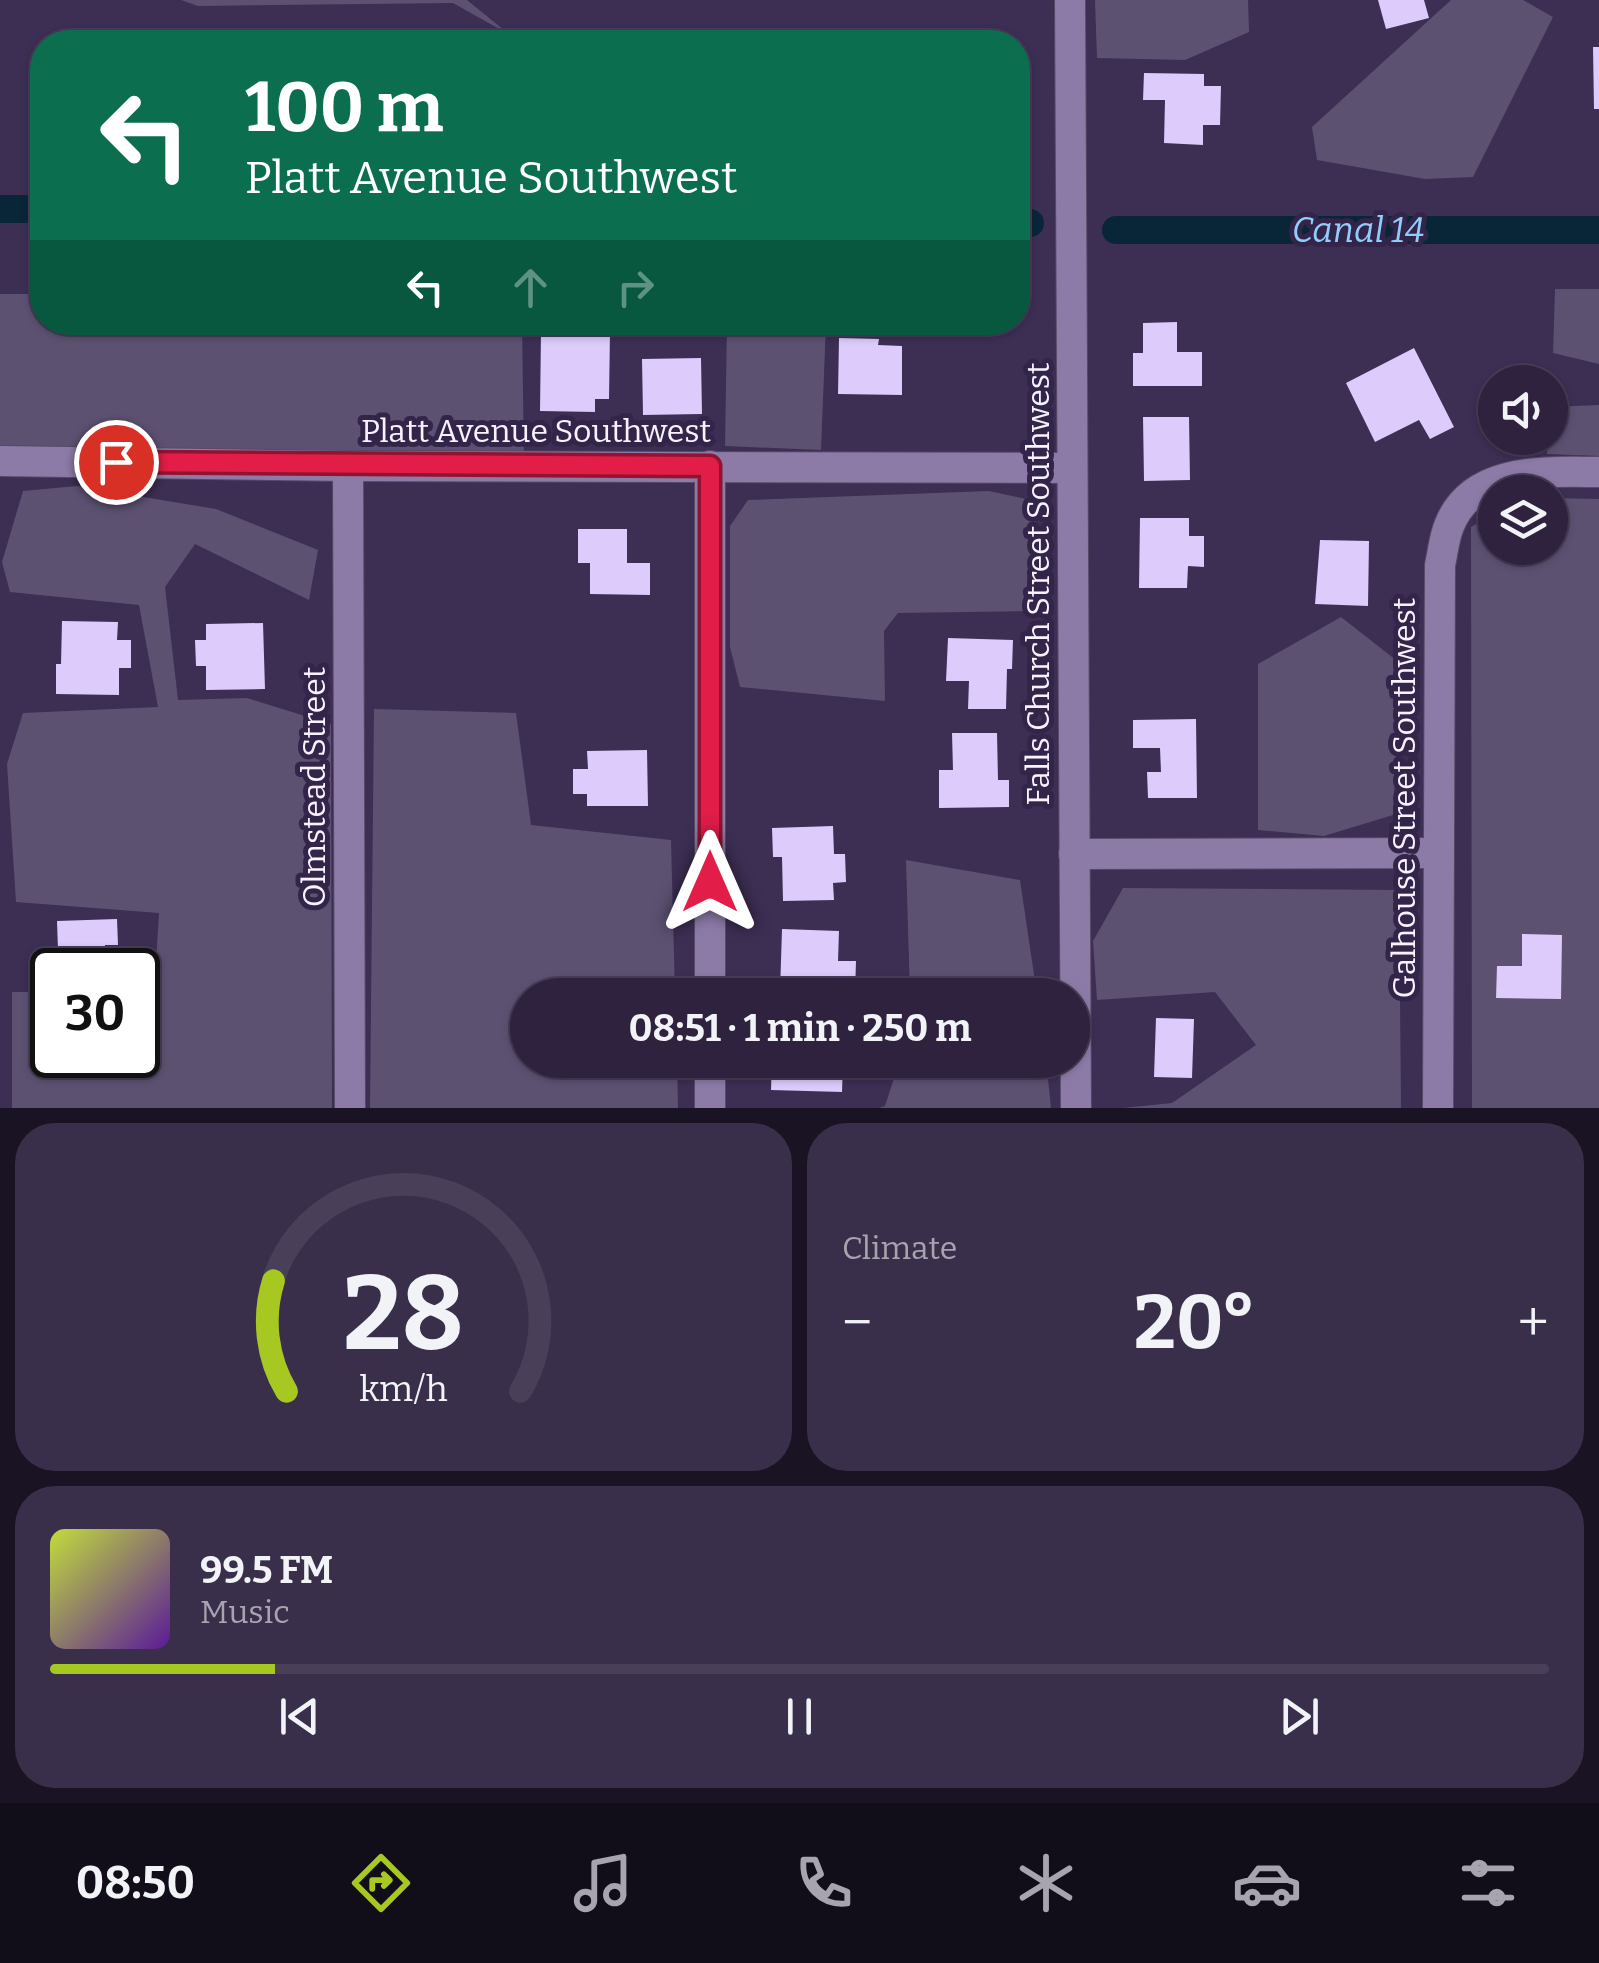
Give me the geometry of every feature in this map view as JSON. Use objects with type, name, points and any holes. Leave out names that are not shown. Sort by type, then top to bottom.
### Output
[{"type":"street","name":"Falls Church Street Southwest","points":[[1070,0],[1076,1108]]},
{"type":"street","name":"Platt Avenue Southwest","points":[[0,461],[1072,468]]},
{"type":"street","name":"Olmstead Street","points":[[348,466],[350,1108]]},
{"type":"street","points":[[710,466],[710,978]]},
{"type":"street","name":"Galhouse Street Southwest","points":[[1438,1108],[1440,564],[1449,525],[1470,495],[1508,476],[1599,472]]},
{"type":"street","points":[[1074,854],[1437,853]]},
{"type":"street","points":[[710,1078],[710,1108]]},
{"type":"shaded area","points":[[181,0],[467,0],[504,30],[453,3],[198,6]]},
{"type":"shaded area","points":[[1095,0],[1248,0],[1249,32],[1185,60],[1097,58]]},
{"type":"shaded area","points":[[1451,0],[1523,0],[1553,17],[1473,177],[1425,179],[1317,160],[1312,127]]},
{"type":"shaded area","points":[[1555,289],[1599,289],[1599,364],[1553,353]]},
{"type":"shaded area","points":[[0,294],[30,294],[30,335],[522,335],[524,458],[0,447]]},
{"type":"shaded area","points":[[727,335],[826,335],[821,450],[725,446]]},
{"type":"shaded area","points":[[1599,405],[1599,456],[1568,455],[1568,406]]},
{"type":"shaded area","points":[[77,486],[216,509],[318,550],[309,600],[195,544],[165,587],[178,700],[247,698],[331,724],[332,1108],[12,1108],[12,992],[30,992],[30,1078],[160,1078],[159,913],[16,902],[7,764],[23,713],[158,707],[139,605],[10,592],[2,562],[23,491]]},
{"type":"shaded area","points":[[989,491],[1031,500],[1047,578],[1038,611],[898,613],[884,631],[885,701],[740,687],[730,647],[730,526],[748,500]]},
{"type":"shaded area","points":[[1568,498],[1599,499],[1599,1108],[1472,1108],[1471,527],[1478,523],[1478,565],[1568,565]]},
{"type":"shaded area","points":[[1341,617],[1401,664],[1393,815],[1324,836],[1258,830],[1258,664]]},
{"type":"shaded area","points":[[374,709],[516,713],[531,825],[671,840],[675,978],[510,978],[510,1078],[677,1078],[678,1108],[370,1108]]},
{"type":"shaded area","points":[[906,860],[1020,880],[1034,978],[909,978]]},
{"type":"shaded area","points":[[1123,888],[1399,890],[1401,1108],[1123,1108],[1172,1103],[1256,1045],[1215,992],[1097,1000],[1093,941]]},
{"type":"shaded area","points":[[894,1078],[1048,1078],[1051,1108],[879,1108],[885,1106]]},
{"type":"building","points":[[1378,0],[1424,0],[1429,18],[1386,29]]},
{"type":"building","points":[[1593,47],[1599,47],[1599,109],[1594,109]]},
{"type":"building","points":[[1144,73],[1204,74],[1204,86],[1221,86],[1220,125],[1203,125],[1203,145],[1164,143],[1165,100],[1143,100]]},
{"type":"building","points":[[1177,322],[1177,352],[1202,352],[1202,386],[1133,386],[1133,353],[1143,353],[1143,323]]},
{"type":"building","points":[[541,335],[610,335],[609,399],[595,399],[595,412],[540,411]]},
{"type":"building","points":[[839,338],[879,339],[878,345],[902,346],[902,395],[838,394]]},
{"type":"building","points":[[1414,348],[1454,427],[1430,439],[1419,420],[1375,442],[1346,383]]},
{"type":"building","points":[[701,358],[702,414],[643,415],[642,359]]},
{"type":"building","points":[[1143,417],[1189,417],[1190,480],[1144,481]]},
{"type":"building","points":[[1140,518],[1189,518],[1189,536],[1204,536],[1204,567],[1188,566],[1187,588],[1139,588]]},
{"type":"building","points":[[578,529],[627,529],[627,563],[650,563],[650,595],[590,594],[590,563],[578,563]]},
{"type":"building","points":[[1320,540],[1369,541],[1368,606],[1315,604]]},
{"type":"building","points":[[62,621],[118,622],[117,640],[131,640],[131,668],[119,668],[119,695],[56,694]]},
{"type":"building","points":[[263,623],[265,689],[206,690],[206,666],[196,666],[195,640],[206,640],[206,624]]},
{"type":"building","points":[[948,638],[1013,640],[1012,669],[1007,669],[1006,709],[968,709],[969,681],[946,681]]},
{"type":"building","points":[[1196,719],[1197,798],[1148,798],[1147,772],[1161,772],[1160,748],[1133,748],[1133,720]]},
{"type":"building","points":[[952,733],[997,733],[998,780],[1009,780],[1009,807],[939,808],[939,770],[953,770]]},
{"type":"building","points":[[647,750],[648,806],[587,806],[587,794],[573,794],[573,769],[588,769],[587,751]]},
{"type":"building","points":[[833,826],[834,854],[845,854],[846,882],[833,883],[834,900],[783,901],[782,857],[773,857],[772,828]]},
{"type":"building","points":[[117,919],[118,945],[58,948],[57,921]]},
{"type":"building","points":[[782,929],[839,931],[838,961],[856,961],[855,978],[780,978]]},
{"type":"building","points":[[1522,934],[1562,935],[1561,999],[1496,998],[1497,966],[1522,966]]},
{"type":"building","points":[[1156,1018],[1194,1019],[1192,1078],[1154,1077]]},
{"type":"building","points":[[771,1078],[842,1078],[842,1092],[771,1090]]},
{"type":"waterway","name":"Canal 14","points":[[0,209],[30,209]]},
{"type":"waterway","name":"Canal 14","points":[[1116,230],[1599,230]]},
{"type":"route","points":[[116,462],[710,466],[710,882]]}]
